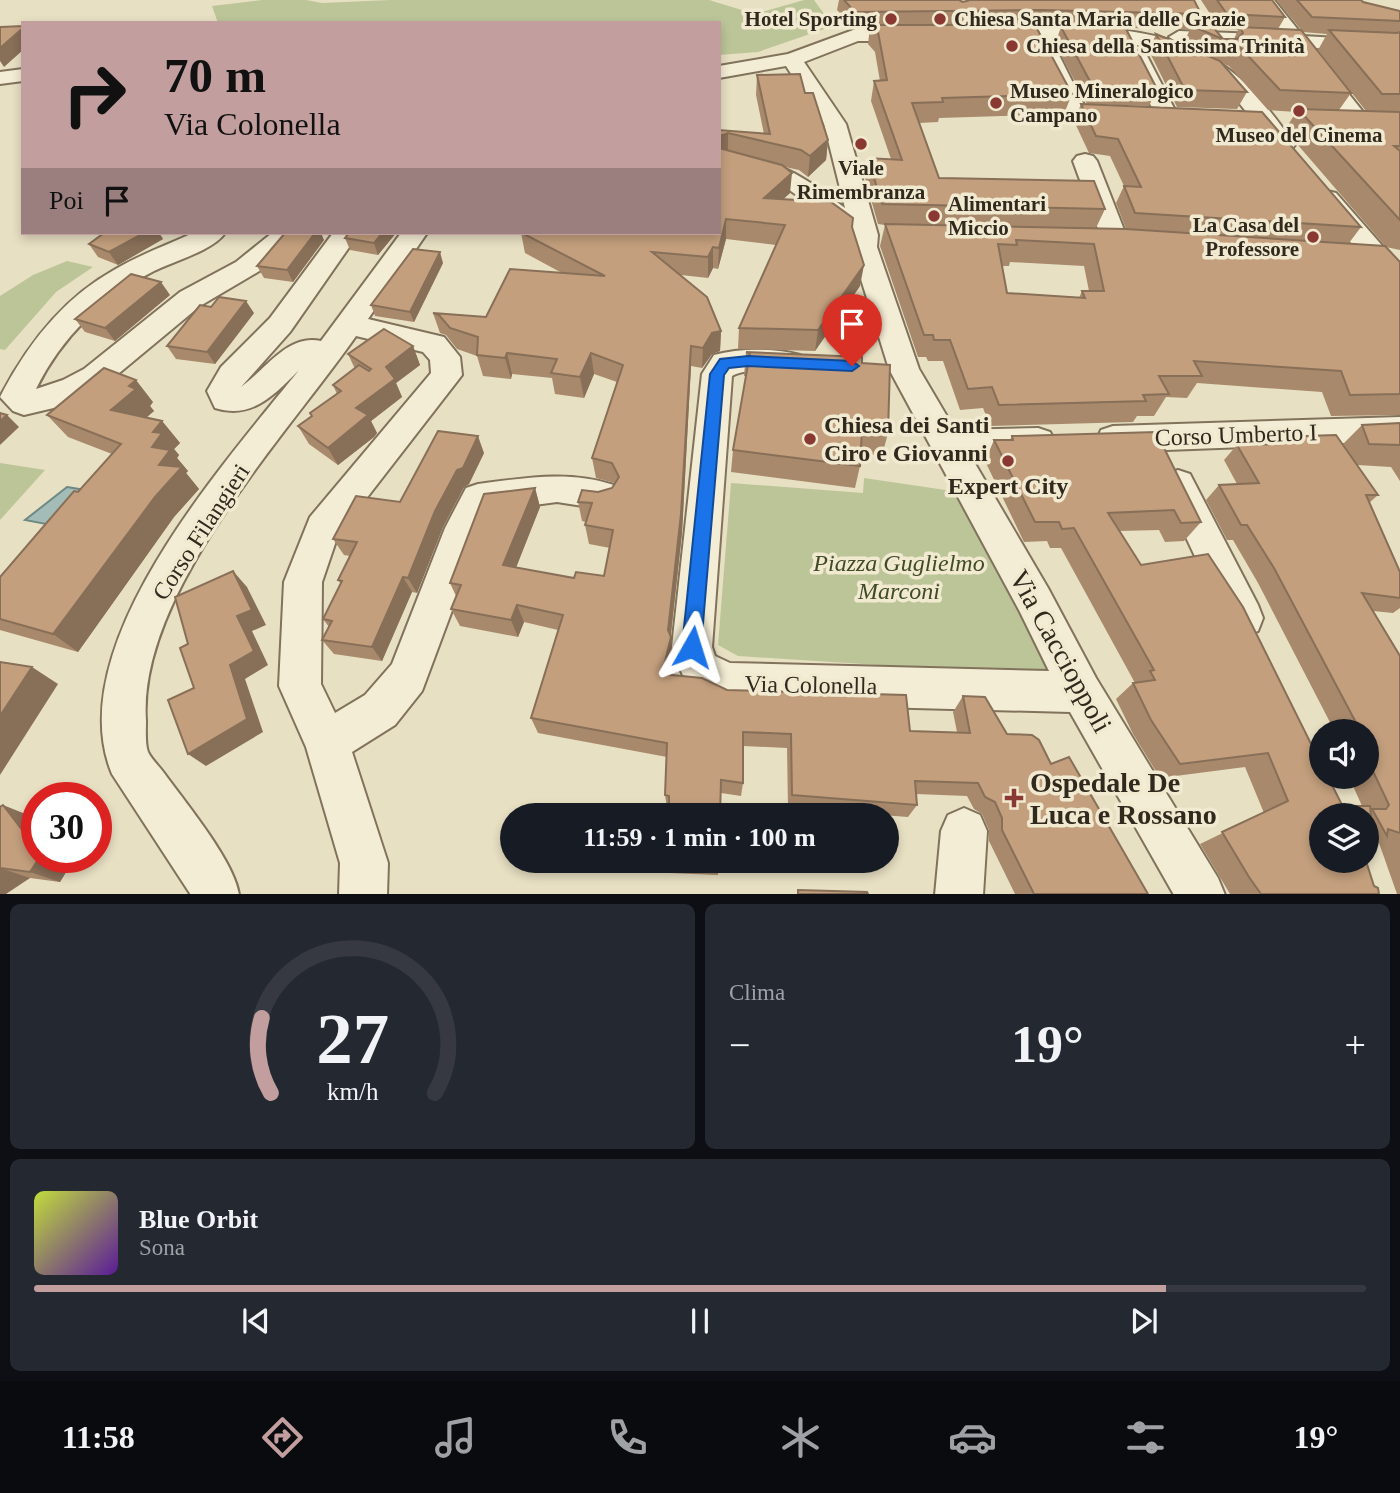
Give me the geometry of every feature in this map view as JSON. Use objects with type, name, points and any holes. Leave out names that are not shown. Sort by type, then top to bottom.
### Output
[{"type":"street","points":[[1265,0],[1360,123]]},
{"type":"street","points":[[1201,19],[1227,64],[1220,72]]},
{"type":"street","points":[[721,72],[792,59],[856,35],[941,34]]},
{"type":"street","points":[[982,34],[1127,35],[1382,44]]},
{"type":"street","points":[[1037,34],[1077,113],[1194,117]]},
{"type":"street","points":[[1127,35],[1172,49],[1220,72],[1296,162]]},
{"type":"street","points":[[1127,35],[1167,116]]},
{"type":"street","name":"Via Caccioppoli","points":[[792,59],[835,124],[875,236],[864,247],[875,283],[890,368],[946,443],[1034,600],[1081,692],[1201,894]]},
{"type":"street","points":[[0,78],[21,75]]},
{"type":"street","points":[[1234,118],[1286,120]]},
{"type":"street","points":[[1335,122],[1387,124]]},
{"type":"street","points":[[1085,161],[1115,240]]},
{"type":"street","points":[[727,163],[789,178],[875,236]]},
{"type":"street","points":[[1314,183],[1388,257],[1400,284]]},
{"type":"street","points":[[208,235],[128,273],[96,295],[48,346],[24,378],[16,397],[24,403],[44,401],[70,392],[114,366],[191,298],[248,267],[285,235]]},
{"type":"street","points":[[345,235],[280,325],[232,375],[223,391],[226,400],[240,402],[260,390],[304,354],[337,339],[433,344],[445,357],[447,375],[323,528],[303,582],[300,686],[327,743],[364,863],[363,894]]},
{"type":"street","name":"Corso Filangieri","points":[[215,894],[214,886],[127,757],[122,713],[130,665],[144,623],[164,580],[224,490],[413,235]]},
{"type":"street","points":[[1087,240],[1142,242]]},
{"type":"street","points":[[1348,255],[1388,257]]},
{"type":"street","name":"Via Colonella","points":[[821,365],[748,361],[725,363],[717,374],[692,647],[700,668],[726,683],[1081,692]]},
{"type":"street","name":"Corso Umberto I","points":[[946,443],[1400,429]]},
{"type":"street","points":[[1155,438],[1260,650]]},
{"type":"street","points":[[327,743],[380,710],[408,677],[463,528],[478,498],[557,488],[602,495]]},
{"type":"street","points":[[959,894],[964,831]]},
{"type":"green space","points":[[262,0],[306,0],[322,3],[390,0],[709,0],[755,14],[804,0],[814,0],[833,26],[758,52],[721,55],[721,21],[217,21],[212,6]]},
{"type":"green space","points":[[67,261],[93,267],[56,292],[5,350],[0,349],[0,296],[33,275]]},
{"type":"green space","points":[[0,463],[45,470],[0,520]]},
{"type":"green space","name":"Piazza Guglielmo Marconi","points":[[864,478],[959,492],[1051,676],[738,656],[718,645],[731,483],[863,493]]},
{"type":"water","points":[[67,487],[85,490],[46,524],[25,520]]},
{"type":"building","points":[[844,0],[1194,0],[1201,14],[1042,10],[855,12]]},
{"type":"building","points":[[1217,0],[1272,0],[1285,17],[1227,14]]},
{"type":"building","points":[[1297,0],[1361,0],[1400,11],[1400,21],[1312,17]]},
{"type":"building","points":[[871,25],[1035,25],[1072,94],[942,98],[943,102],[912,103],[939,178],[1094,181],[1105,209],[882,204],[868,158],[902,160],[874,81],[887,80],[878,32]]},
{"type":"building","points":[[21,26],[21,30],[0,48],[0,27]]},
{"type":"building","points":[[1192,26],[1213,27],[1223,39],[1237,39],[1243,33],[1240,27],[1301,30],[1351,93],[1280,90],[1239,46]]},
{"type":"building","points":[[1061,27],[1125,27],[1157,89],[1093,87]]},
{"type":"building","points":[[1329,30],[1400,32],[1400,94],[1382,94]]},
{"type":"building","points":[[1156,34],[1220,61],[1247,92],[1185,90]]},
{"type":"building","points":[[800,74],[805,93],[813,93],[828,140],[810,156],[801,150],[728,133],[721,135],[721,130],[770,134],[757,75]]},
{"type":"building","points":[[1081,104],[1262,112],[1361,227],[1135,213],[1124,186],[1141,187],[1118,139],[1096,136]]},
{"type":"building","points":[[1298,109],[1400,112],[1400,146],[1394,146],[1400,151],[1400,220]]},
{"type":"building","points":[[721,149],[782,165],[792,173],[764,198],[831,202],[853,218],[852,227],[864,265],[818,330],[739,328],[785,225],[726,219],[719,248],[713,247],[708,257],[652,252],[707,297],[721,331],[712,333],[703,348],[691,346],[681,514],[668,630],[671,637],[662,674],[702,678],[727,690],[906,695],[910,731],[970,733],[963,696],[985,697],[1007,734],[1032,735],[1039,740],[1051,764],[1069,757],[1148,894],[1034,894],[1002,830],[1002,818],[995,802],[985,797],[978,783],[915,781],[917,805],[792,795],[791,734],[743,732],[743,783],[721,780],[720,803],[669,803],[669,796],[665,795],[667,743],[531,718],[563,615],[517,605],[511,620],[451,609],[461,585],[450,583],[484,494],[535,488],[503,565],[574,578],[576,572],[604,576],[613,530],[585,525],[592,503],[578,502],[582,490],[598,492],[612,488],[619,477],[612,463],[592,458],[623,365],[591,353],[580,377],[551,373],[557,359],[507,353],[505,358],[477,355],[478,337],[450,328],[439,315],[433,313],[486,317],[510,269],[605,276],[526,235],[721,235]]},
{"type":"building","points":[[885,224],[1126,229],[1385,246],[1400,262],[1400,394],[1350,395],[1341,371],[1194,361],[1202,376],[1159,376],[1169,394],[1143,395],[1146,401],[999,405],[992,387],[968,389],[950,340],[934,340],[933,335],[924,335]],"holes":[[[1016,240],[1094,244],[1104,291],[1082,291],[1085,298],[1007,293],[998,244],[1017,245]]]},
{"type":"building","points":[[101,235],[140,235],[109,252],[89,244]]},
{"type":"building","points":[[283,235],[313,235],[287,270],[257,266]]},
{"type":"building","points":[[347,235],[380,235],[374,243],[345,238]]},
{"type":"building","points":[[413,249],[440,252],[410,312],[371,305]]},
{"type":"building","points":[[131,274],[161,282],[105,328],[75,319]]},
{"type":"building","points":[[219,297],[246,301],[207,352],[167,346],[200,305],[211,307]]},
{"type":"building","points":[[384,329],[413,346],[386,367],[395,379],[356,408],[368,415],[328,448],[298,426],[312,416],[310,413],[341,391],[333,385],[359,365],[369,371],[371,369],[348,354]]},
{"type":"building","name":"Chiesa dei Santi Ciro e Giovanni","points":[[746,352],[862,357],[862,363],[890,365],[888,433],[862,430],[860,466],[733,450],[750,353]]},
{"type":"building","points":[[104,368],[136,380],[129,386],[136,389],[111,410],[162,421],[153,432],[162,433],[152,447],[170,450],[159,465],[182,467],[155,497],[53,634],[0,619],[0,577],[74,491],[78,492],[121,444],[47,415]]},
{"type":"building","points":[[1400,423],[1400,445],[1369,444],[1362,425]]},
{"type":"building","points":[[438,431],[478,436],[463,468],[457,470],[435,511],[408,578],[403,577],[372,647],[322,640],[332,621],[323,619],[357,542],[333,539],[356,496],[400,502]]},
{"type":"building","points":[[1156,432],[1201,522],[1181,523],[1174,510],[1108,513],[1141,565],[1208,554],[1243,607],[1309,740],[1309,789],[1334,789],[1341,803],[1309,803],[1309,873],[1370,873],[1379,894],[1261,894],[1222,832],[1288,801],[1268,753],[1180,764],[1151,720],[1133,683],[1155,680],[1150,671],[1154,670],[1074,528],[1062,529],[1059,522],[1035,522],[994,440],[1013,440],[1012,436]]},
{"type":"building","points":[[1336,435],[1378,495],[1366,495],[1400,572],[1400,598],[1362,593],[1400,656],[1400,833],[1388,829],[1387,836],[1379,822],[1379,809],[1386,809],[1389,805],[1379,784],[1379,719],[1354,719],[1274,568],[1247,525],[1241,525],[1219,485],[1259,483],[1237,445],[1280,444],[1276,437]]},
{"type":"building","points":[[233,571],[252,610],[237,616],[254,651],[230,665],[247,719],[188,754],[168,700],[194,688],[180,648],[188,644],[175,597]]},
{"type":"building","points":[[0,662],[32,667],[0,716]]},
{"type":"building","points":[[3,805],[21,828],[21,871],[0,868],[0,807]]},
{"type":"building","points":[[798,890],[867,892],[868,894],[798,894]]},
{"type":"place","name":"Hotel Sporting","points":[[891,19]]},
{"type":"place","name":"Chiesa Santa Maria delle Grazie","points":[[940,19]]},
{"type":"place","name":"Chiesa della Santissima Trinità","points":[[1012,46]]},
{"type":"place","name":"Museo Mineralogico Campano","points":[[996,103]]},
{"type":"place","name":"Museo del Cinema","points":[[1299,111]]},
{"type":"place","name":"Viale Rimembranza","points":[[861,144]]},
{"type":"place","name":"Alimentari Miccio","points":[[934,216]]},
{"type":"place","name":"La Casa del Professore","points":[[1313,237]]},
{"type":"place","name":"Chiesa dei Santi Ciro e Giovanni","points":[[810,439]]},
{"type":"place","name":"Expert City","points":[[1008,461]]},
{"type":"place","name":"Ospedale De Luca e Rossano","points":[[1014,798]]},
{"type":"route","points":[[692,647],[717,374],[725,363],[748,361],[852,366]]}]
